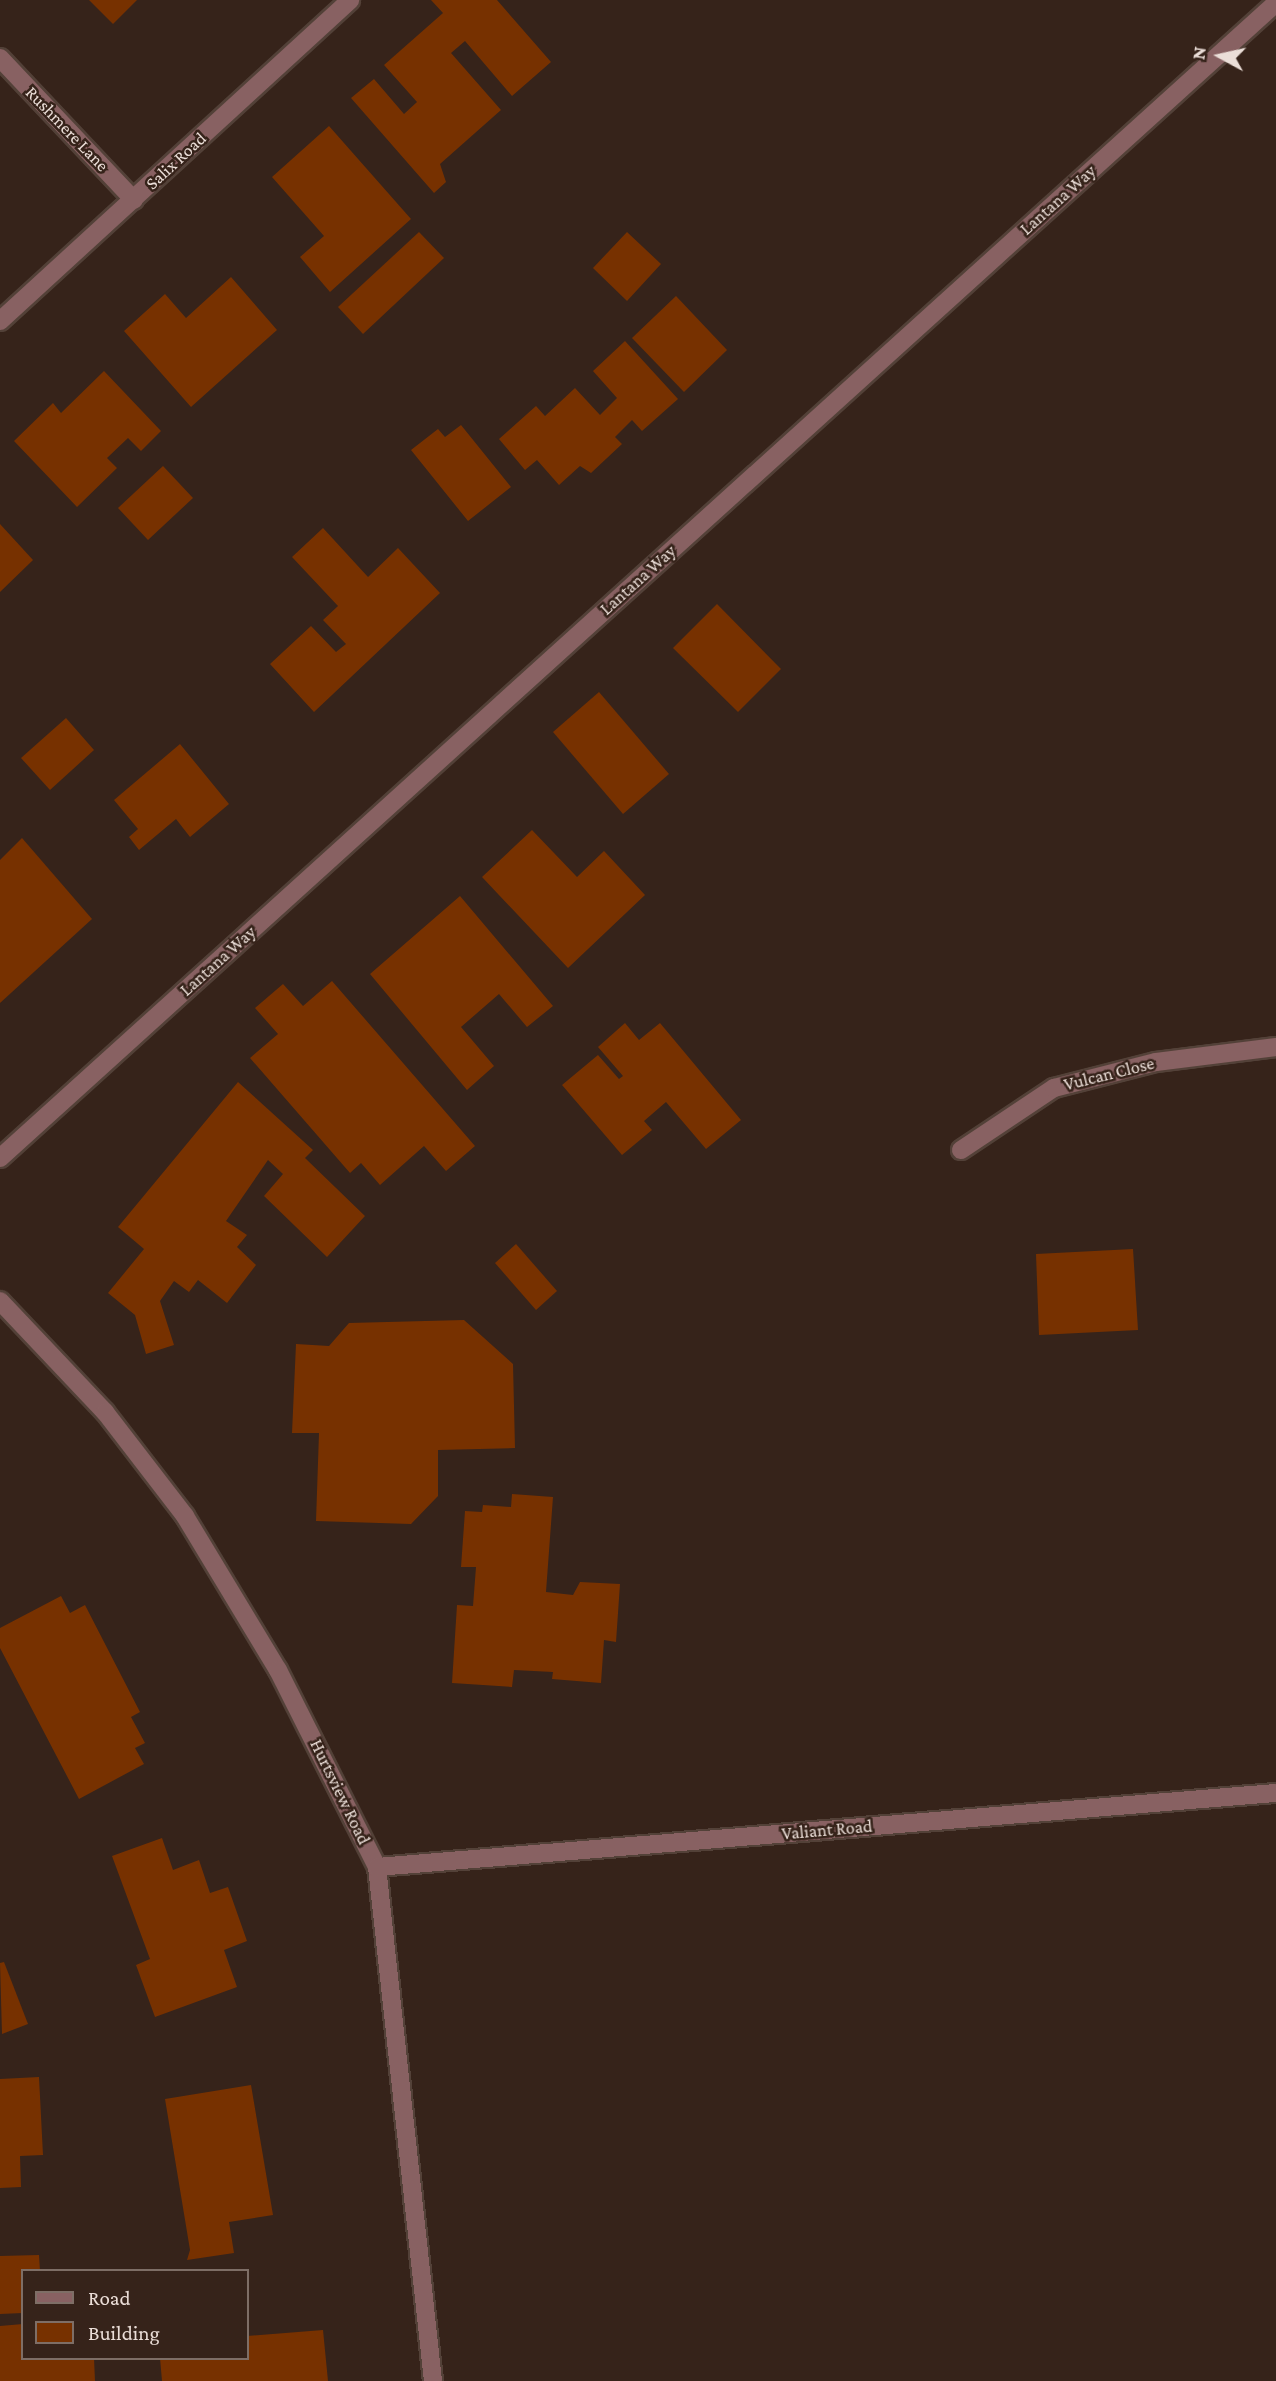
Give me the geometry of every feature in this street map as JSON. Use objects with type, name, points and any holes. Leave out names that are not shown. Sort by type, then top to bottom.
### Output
[{"type":"street","name":"Salix Road","points":[[0,321],[350,0]]},
{"type":"street","name":"Lantana Way","points":[[0,1158],[1276,3]]},
{"type":"street","name":"Rushmere Lane","points":[[0,58],[134,200]]},
{"type":"street","name":"Vulcan Close","points":[[961,1150],[1054,1088],[1156,1062],[1276,1047]]},
{"type":"street","name":"Hurtsview Road","points":[[0,1301],[104,1412],[185,1516],[278,1670],[377,1867],[433,2381]]},
{"type":"street","name":"Valiant Road","points":[[377,1867],[1276,1793]]},
{"type":"building","points":[[89,0],[137,0],[113,24]]},
{"type":"building","points":[[431,0],[497,0],[551,62],[512,96],[465,41],[451,53],[501,110],[440,164],[446,182],[434,193],[351,98],[374,79],[404,114],[417,102],[384,65],[443,13]]},
{"type":"building","points":[[329,126],[411,219],[330,292],[300,257],[324,236],[272,177]]},
{"type":"building","points":[[419,232],[444,258],[363,334],[338,307]]},
{"type":"building","points":[[627,232],[661,264],[627,301],[593,268]]},
{"type":"building","points":[[231,277],[277,330],[191,407],[124,331],[165,294],[186,318]]},
{"type":"building","points":[[676,296],[727,350],[684,392],[632,338]]},
{"type":"building","points":[[625,341],[678,399],[642,431],[632,420],[615,437],[622,444],[591,473],[580,466],[559,485],[537,460],[525,470],[499,439],[536,406],[545,416],[575,388],[600,415],[617,398],[593,371]]},
{"type":"building","points":[[104,371],[161,431],[141,451],[128,438],[107,458],[117,468],[77,507],[14,441],[53,403],[61,413]]},
{"type":"building","points":[[461,425],[511,487],[468,521],[411,450],[438,429],[445,437]]},
{"type":"building","points":[[163,466],[193,498],[148,540],[118,508]]},
{"type":"building","points":[[0,524],[33,560],[0,592]]},
{"type":"building","points":[[323,528],[368,577],[398,548],[440,593],[314,712],[270,664],[311,626],[336,652],[346,644],[323,620],[338,606],[292,557]]},
{"type":"building","points":[[717,604],[781,669],[738,712],[673,648]]},
{"type":"building","points":[[599,692],[669,774],[623,814],[553,732]]},
{"type":"building","points":[[66,718],[94,750],[50,790],[21,758]]},
{"type":"building","points":[[180,744],[229,804],[190,837],[176,819],[139,850],[129,837],[138,829],[114,800]]},
{"type":"building","points":[[532,830],[577,877],[604,851],[645,895],[568,968],[482,877]]},
{"type":"building","points":[[22,838],[92,919],[0,1003],[0,860]]},
{"type":"building","points":[[460,896],[553,1006],[527,1027],[499,994],[461,1027],[494,1066],[467,1090],[370,974]]},
{"type":"building","points":[[332,981],[475,1146],[446,1171],[424,1146],[380,1185],[361,1163],[350,1173],[250,1058],[278,1034],[255,1008],[283,984],[303,1006]]},
{"type":"building","points":[[625,1023],[639,1040],[660,1023],[741,1120],[706,1149],[666,1102],[644,1121],[652,1130],[622,1155],[562,1085],[598,1055],[619,1079],[623,1076],[598,1047]]},
{"type":"building","points":[[238,1082],[313,1150],[305,1158],[365,1216],[327,1257],[264,1196],[283,1174],[268,1160],[226,1221],[247,1235],[237,1247],[256,1265],[227,1303],[198,1280],[189,1292],[174,1281],[160,1301],[174,1345],[146,1354],[135,1315],[108,1293],[144,1249],[118,1227]]},
{"type":"building","points":[[516,1244],[557,1291],[536,1310],[495,1263]]},
{"type":"building","points":[[1133,1249],[1138,1330],[1039,1335],[1036,1254]]},
{"type":"building","points":[[464,1320],[513,1364],[515,1448],[438,1450],[438,1496],[411,1524],[316,1521],[319,1433],[292,1433],[296,1344],[329,1346],[349,1323]]},
{"type":"building","points":[[512,1494],[553,1497],[546,1592],[573,1595],[580,1582],[620,1584],[616,1642],[604,1640],[601,1683],[552,1679],[553,1672],[514,1670],[512,1687],[452,1683],[457,1605],[473,1606],[476,1567],[461,1567],[465,1511],[482,1512],[483,1505],[511,1507]]},
{"type":"building","points":[[61,1596],[70,1613],[85,1605],[140,1712],[131,1717],[145,1743],[135,1748],[144,1764],[79,1799],[0,1648],[0,1628]]},
{"type":"building","points":[[162,1838],[173,1870],[199,1860],[210,1893],[228,1887],[247,1941],[224,1950],[237,1987],[155,2017],[136,1965],[150,1959],[112,1856]]},
{"type":"building","points":[[4,1962],[28,2024],[2,2034],[0,1963]]},
{"type":"building","points":[[39,2077],[43,2155],[20,2156],[21,2187],[0,2188],[0,2079]]},
{"type":"building","points":[[251,2085],[273,2215],[229,2222],[234,2253],[187,2260],[190,2250],[165,2099]]},
{"type":"building","points":[[39,2255],[40,2269],[21,2269],[21,2313],[0,2314],[0,2256]]},
{"type":"building","points":[[21,2324],[21,2360],[94,2360],[95,2381],[0,2381],[0,2326]]},
{"type":"building","points":[[323,2330],[328,2381],[162,2381],[160,2360],[248,2360],[248,2336]]}]
